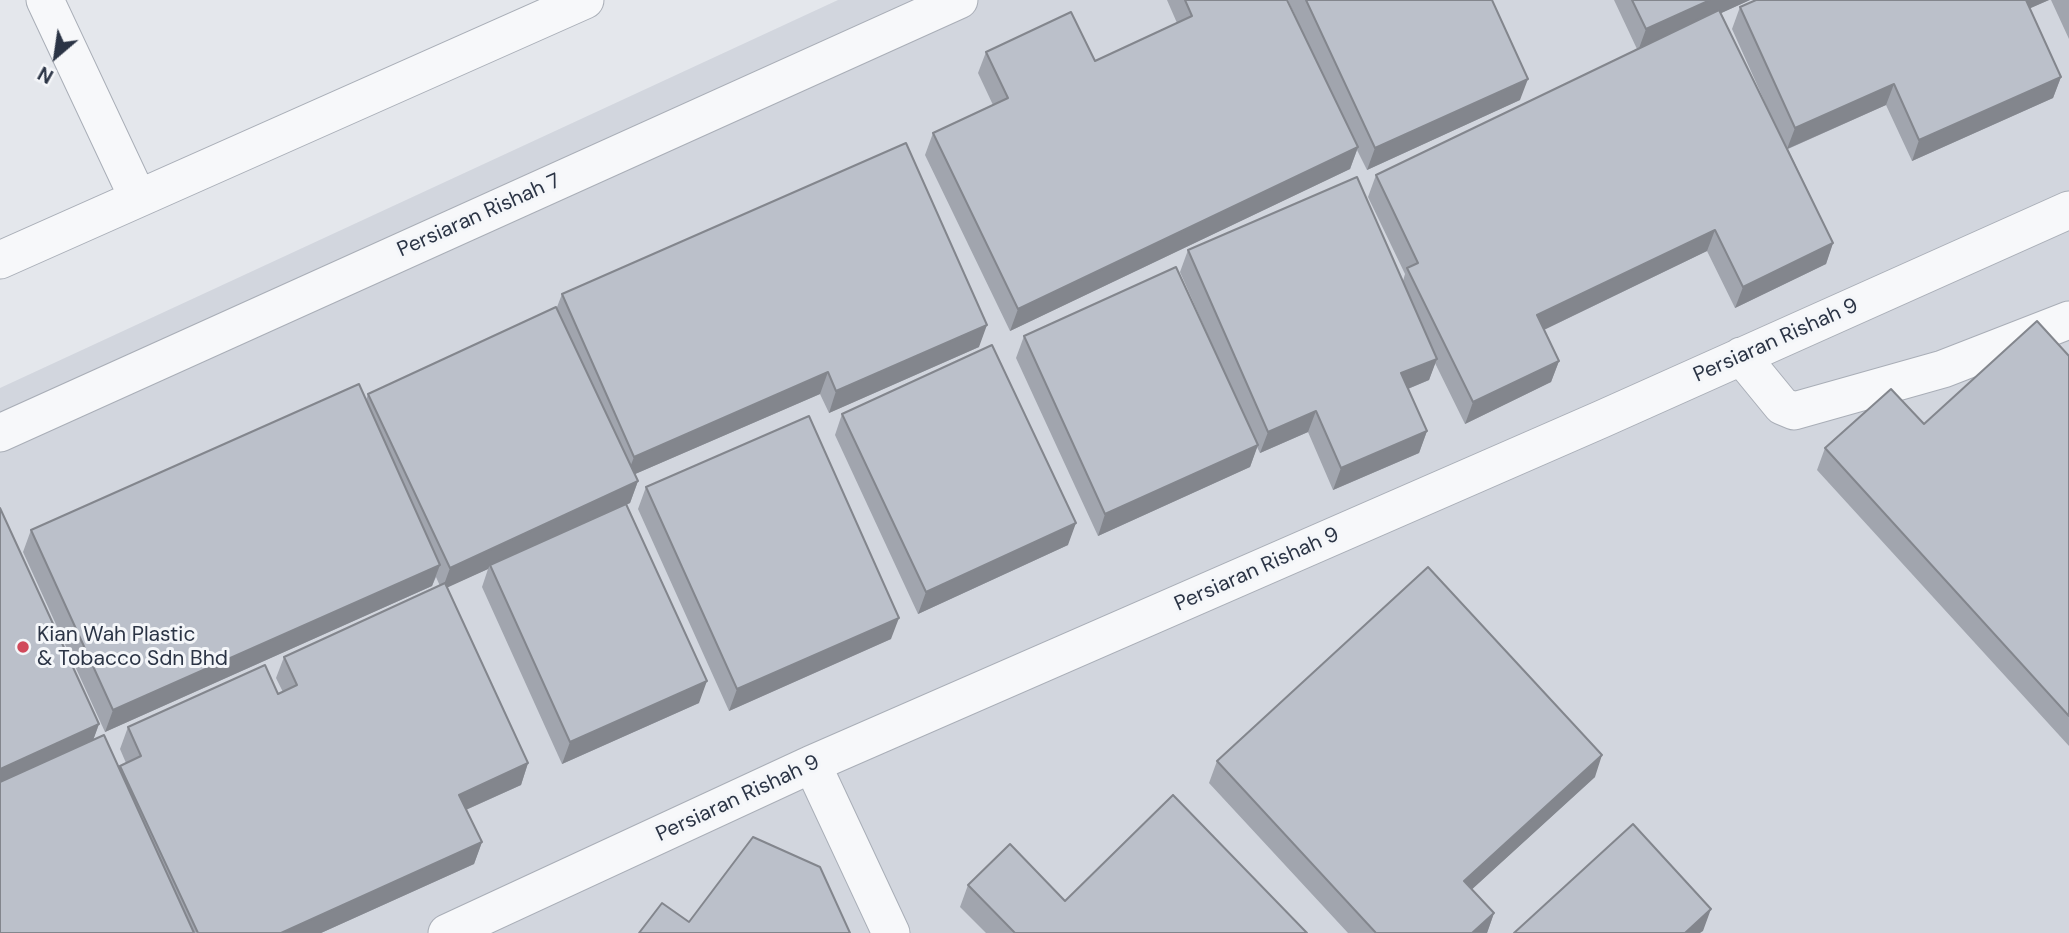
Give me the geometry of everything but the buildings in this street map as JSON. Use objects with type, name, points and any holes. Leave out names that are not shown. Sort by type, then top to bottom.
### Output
[{"type":"street","points":[[45,0],[138,198]]},
{"type":"street","points":[[0,260],[585,0]]},
{"type":"street","name":"Persiaran Rishah 7","points":[[0,433],[959,0]]},
{"type":"street","name":"Persiaran Rishah 9","points":[[447,933],[812,764],[2069,210]]},
{"type":"street","points":[[1741,356],[1782,406],[1794,411],[1943,369],[2069,320]]},
{"type":"street","points":[[812,764],[891,933]]},
{"type":"shaded area","points":[[838,0],[2069,0],[2069,933],[0,933],[0,388]]},
{"type":"place","name":"Kian Wah Plastic & Tobacco Sdn Bhd","points":[[23,647]]}]
